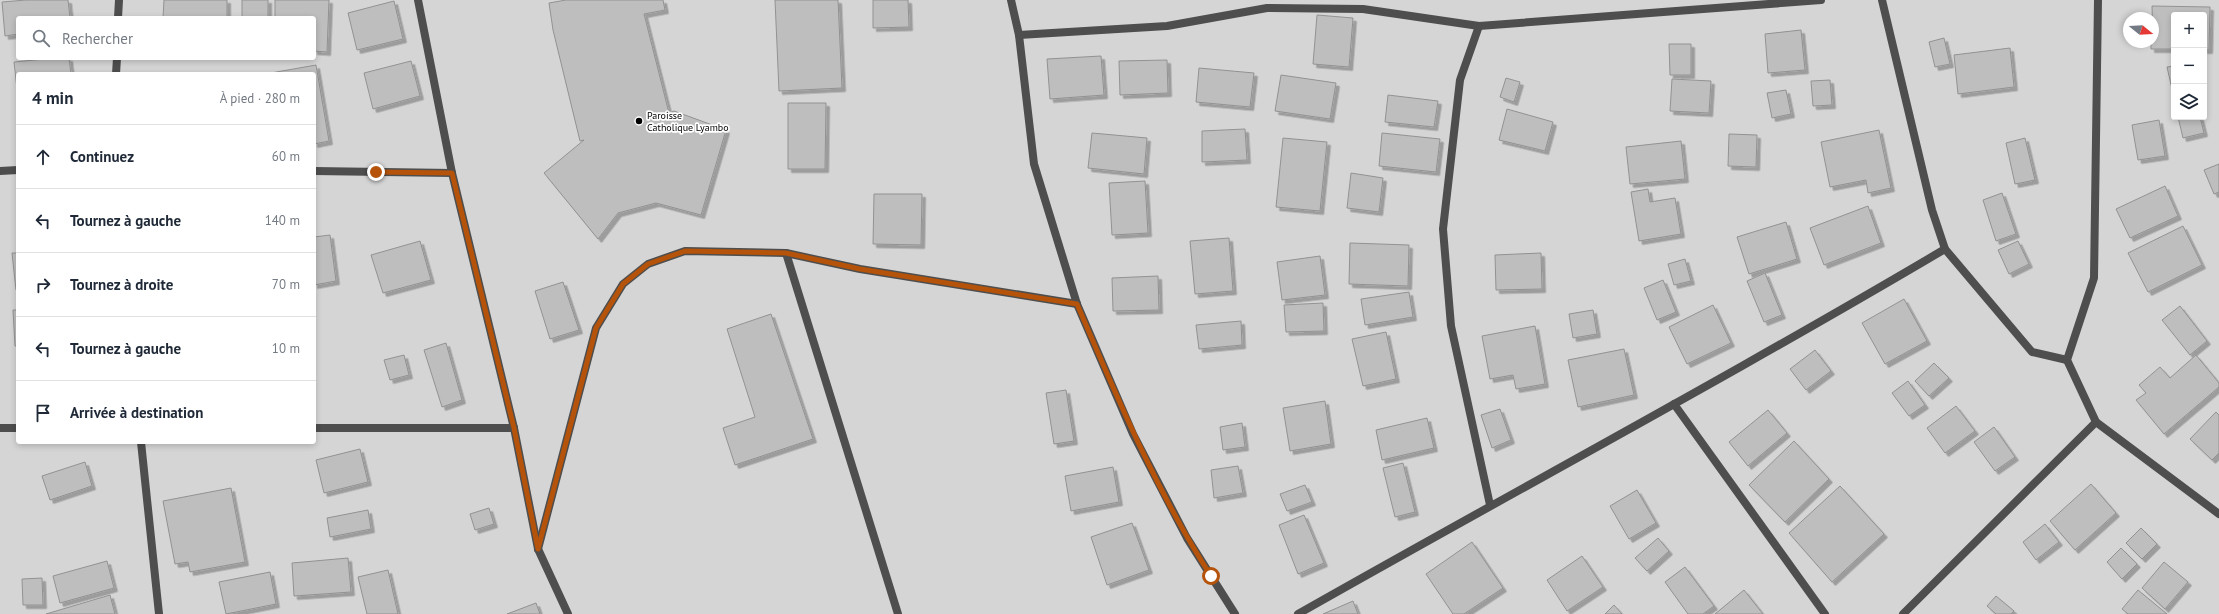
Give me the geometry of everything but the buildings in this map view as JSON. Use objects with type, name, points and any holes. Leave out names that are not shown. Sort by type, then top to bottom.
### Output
[{"type":"street","points":[[118,16],[119,0]]},
{"type":"street","points":[[418,0],[452,173],[514,428],[538,549],[568,614]]},
{"type":"street","points":[[1011,0],[1019,35],[1034,164],[1077,304],[1133,434],[1187,538],[1235,614]]},
{"type":"street","points":[[1019,35],[1167,26],[1267,8],[1363,9],[1479,26],[1821,0]]},
{"type":"street","points":[[1882,0],[1932,210],[1945,249],[2032,352],[2067,360]]},
{"type":"street","points":[[2098,0],[2094,278],[2067,360],[2096,422],[2219,514]]},
{"type":"street","points":[[1479,26],[1460,80],[1443,229],[1451,326],[1490,505]]},
{"type":"street","points":[[116,72],[117,60]]},
{"type":"street","points":[[0,171],[16,170]]},
{"type":"street","points":[[316,171],[452,173]]},
{"type":"street","points":[[1298,614],[1490,505],[1674,404],[1945,249]]},
{"type":"street","points":[[538,549],[596,328],[623,284],[648,264],[685,251],[786,253],[860,269],[1077,304]]},
{"type":"street","points":[[786,253],[898,614]]},
{"type":"street","points":[[1674,404],[1825,614]]},
{"type":"street","points":[[1903,614],[2096,422]]},
{"type":"street","points":[[0,428],[16,428]]},
{"type":"street","points":[[316,428],[514,428]]},
{"type":"street","points":[[141,444],[159,614]]},
{"type":"shaded area","points":[[0,0],[2219,0],[2219,614],[0,614]]},
{"type":"place","name":"Paroisse Catholique Lyambo","points":[[639,121]]},
{"type":"route","points":[[376,172],[452,173],[514,428],[538,549],[596,328],[623,284],[648,264],[685,251],[786,253],[860,269],[1077,304],[1133,434],[1187,538],[1211,576]]}]
